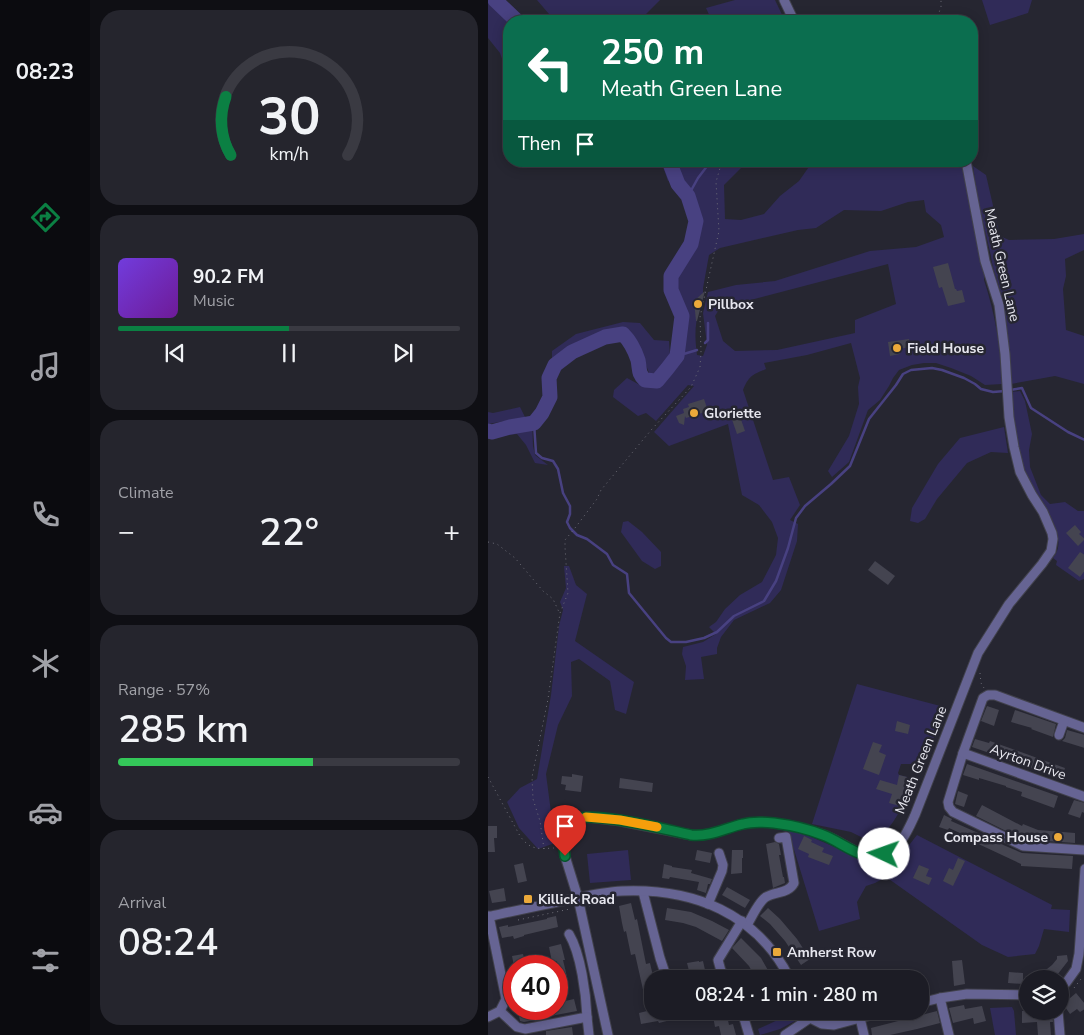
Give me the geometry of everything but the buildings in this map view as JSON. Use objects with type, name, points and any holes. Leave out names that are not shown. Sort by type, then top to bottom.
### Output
[{"type":"street","points":[[784,0],[791,15]]},
{"type":"street","name":"Meath Green Lane","points":[[608,1035],[578,898],[565,856],[565,830],[568,824],[573,820],[587,817],[620,820],[699,836],[744,823],[774,823],[822,834],[864,855],[876,856],[893,850],[915,815],[978,653],[1009,604],[1051,551],[1052,533],[1043,512],[1020,472],[1014,447],[1009,417],[1006,354],[999,305],[985,261],[967,167]]},
{"type":"street","points":[[1084,728],[995,695],[988,695],[984,698],[963,753],[948,802],[953,812],[1023,846],[1084,850]]},
{"type":"street","points":[[1059,735],[1064,721]]},
{"type":"street","name":"Ayrton Drive","points":[[963,753],[1084,797]]},
{"type":"street","points":[[721,970],[718,960],[762,900],[767,896],[788,890],[794,883],[786,837],[778,838]]},
{"type":"street","points":[[708,904],[722,872],[723,865],[719,853]]},
{"type":"street","points":[[1069,979],[1082,955],[1084,869]]},
{"type":"street","points":[[488,1017],[500,1011],[506,999],[489,916],[599,894],[623,891],[663,892],[708,904],[727,912],[745,923],[771,948],[784,970]]},
{"type":"street","points":[[643,892],[664,970]]},
{"type":"street","points":[[569,934],[575,944],[586,1000],[589,1035]]},
{"type":"street","points":[[929,1001],[967,994],[1019,995]]},
{"type":"street","points":[[940,998],[949,1035]]},
{"type":"street","points":[[500,1011],[516,1027],[525,1029],[587,1017]]},
{"type":"street","points":[[744,1020],[749,1035]]},
{"type":"street","points":[[785,1035],[802,1020]]},
{"type":"street","points":[[816,1020],[822,1024],[834,1025],[853,1020]]},
{"type":"street","points":[[860,1020],[864,1035]]},
{"type":"street","points":[[1059,1020],[1060,1035]]},
{"type":"path","points":[[938,15],[941,0]]},
{"type":"path","points":[[544,849],[540,821],[533,798],[532,777],[548,699],[560,613],[568,593],[565,540],[597,500],[601,490],[652,429],[691,387],[700,367],[700,317],[719,231],[716,182],[720,167]]},
{"type":"path","points":[[488,542],[497,544],[515,558],[543,592],[554,599],[560,613]]},
{"type":"path","points":[[972,669],[980,672],[981,683],[987,690],[988,695]]},
{"type":"path","points":[[488,778],[526,845],[538,849],[564,848]]},
{"type":"path","points":[[587,906],[606,902]]},
{"type":"path","points":[[518,920],[574,909]]},
{"type":"shaded area","points":[[488,0],[490,5],[503,15],[503,62],[500,53],[488,38]]},
{"type":"shaded area","points":[[537,0],[660,0],[645,15],[549,14]]},
{"type":"shaded area","points":[[735,0],[775,0],[782,15],[709,15],[706,8]]},
{"type":"shaded area","points":[[982,0],[1032,0],[1028,13],[990,25]]},
{"type":"shaded area","points":[[663,167],[742,167],[724,185],[725,219],[741,220],[764,214],[780,196],[799,181],[809,167],[965,167],[977,245],[997,331],[1002,384],[985,385],[971,376],[936,363],[912,365],[899,370],[880,400],[868,410],[849,462],[832,477],[828,471],[849,436],[859,404],[858,387],[860,378],[851,343],[807,355],[764,363],[766,369],[752,377],[743,390],[773,480],[789,477],[800,505],[790,520],[798,524],[797,541],[781,590],[770,603],[734,620],[721,637],[717,654],[701,657],[704,679],[685,680],[686,666],[682,654],[683,647],[703,642],[716,634],[709,627],[716,622],[725,609],[740,595],[762,582],[776,555],[778,538],[772,522],[759,505],[742,495],[728,424],[669,446],[654,432],[694,386],[688,385],[656,421],[646,413],[638,416],[613,397],[614,390],[627,378],[640,385],[654,385],[680,357],[681,338],[686,317],[675,294],[674,283],[678,271],[695,245],[699,221],[692,196],[678,177],[668,181]],"holes":[[[924,200],[926,212],[941,225],[944,237],[916,247],[870,251],[775,281],[736,285],[708,292],[703,313],[707,345],[703,356],[697,355],[696,332],[700,309],[695,307],[703,298],[709,255],[720,248],[798,230],[816,228],[844,210],[881,211],[908,202]],[[888,264],[896,304],[855,320],[855,333],[777,350],[735,351],[723,341],[715,316],[720,308]]]},
{"type":"shaded area","points":[[973,167],[986,175],[1000,236],[1009,240],[1054,239],[1084,234],[1084,250],[1065,259],[1066,276],[1063,289],[1066,330],[1084,336],[1084,384],[1055,376],[1011,384],[1008,339],[1003,305],[978,202]]},
{"type":"shaded area","points":[[623,322],[640,323],[654,340],[669,341],[670,355],[658,373],[649,373],[641,352],[629,330],[619,329],[599,334],[552,359],[552,351],[576,334]]},
{"type":"shaded area","points":[[1020,391],[1025,401],[1032,434],[1029,450],[1030,467],[1041,495],[1050,504],[1065,502],[1078,511],[1084,511],[1084,579],[1079,581],[1056,565],[1057,561],[1053,558],[1057,551],[1058,543],[1054,524],[1028,478],[1023,463],[1014,428],[1010,392]]},
{"type":"shaded area","points":[[520,407],[525,417],[532,420],[535,455],[548,465],[535,463],[526,445],[517,434],[491,437],[507,430],[505,421],[488,424],[488,412],[493,413]]},
{"type":"shaded area","points":[[1004,427],[1008,453],[991,452],[967,463],[937,499],[925,519],[918,523],[910,521],[912,508],[938,464],[960,438]]},
{"type":"shaded area","points":[[628,521],[642,532],[661,552],[661,566],[655,569],[642,561],[621,532],[623,522]]},
{"type":"shaded area","points":[[564,566],[569,566],[576,585],[587,594],[575,641],[634,682],[626,714],[615,710],[610,681],[579,659],[571,662],[572,696],[558,725],[546,774],[555,843],[538,849],[519,828],[507,802],[520,788],[537,779],[551,695],[559,626],[563,610],[560,602],[566,588]]},
{"type":"shaded area","points":[[857,684],[948,708],[937,715],[941,719],[922,769],[915,764],[901,764],[899,775],[907,777],[911,783],[905,803],[881,838],[869,841],[851,832],[812,824]]},
{"type":"shaded area","points":[[788,830],[809,836],[865,860],[899,858],[917,835],[1052,905],[1051,909],[1070,910],[1069,932],[1044,929],[1035,954],[1008,957],[982,945],[886,877],[866,886],[857,902],[860,919],[819,931]]},
{"type":"shaded area","points":[[628,850],[631,880],[590,883],[587,854]]},
{"type":"shaded area","points":[[1012,1007],[1016,1035],[995,1035],[990,1008]]},
{"type":"shaded area","points":[[778,1020],[797,1020],[780,1029],[760,1035],[758,1029]]},
{"type":"waterway","points":[[495,0],[511,15]]},
{"type":"waterway","points":[[488,431],[492,432],[534,423],[542,413],[550,397],[549,378],[555,365],[572,352],[605,337],[623,334],[634,350],[640,373],[645,380],[657,381],[677,356],[682,316],[671,290],[671,276],[691,244],[696,221],[688,196],[678,184],[671,167]]},
{"type":"waterway","points":[[688,196],[706,167]]},
{"type":"waterway","points":[[705,343],[708,340],[708,323]]},
{"type":"waterway","points":[[677,356],[697,350]]},
{"type":"waterway","points":[[534,423],[536,453],[542,458],[553,461],[558,469],[563,493],[570,506],[567,522],[570,528],[577,535],[587,539],[607,554],[613,565],[627,574],[629,593],[666,638],[671,642],[686,642],[704,638],[717,632],[734,616],[764,601],[776,581],[796,518],[805,506],[850,466],[869,419],[903,374],[911,370],[932,368],[964,378],[981,389],[993,392],[1005,391]]},
{"type":"waterway","points":[[1010,390],[1022,388],[1031,408],[1068,432],[1085,440]]},
{"type":"slow traffic","points":[[586,817],[620,820],[657,827]]},
{"type":"place","name":"Pillbox","points":[[698,304]]},
{"type":"place","name":"Field House","points":[[897,348]]},
{"type":"place","name":"Gloriette","points":[[694,413]]},
{"type":"place","name":"Compass House","points":[[1058,837]]},
{"type":"place","name":"Killick Road","points":[[528,899]]},
{"type":"place","name":"Amherst Row","points":[[777,952]]},
{"type":"route","points":[[565,856],[564,838],[568,824],[573,820],[587,817],[620,820],[699,836],[744,823],[774,823],[822,834],[864,855],[876,856],[884,854]]}]
